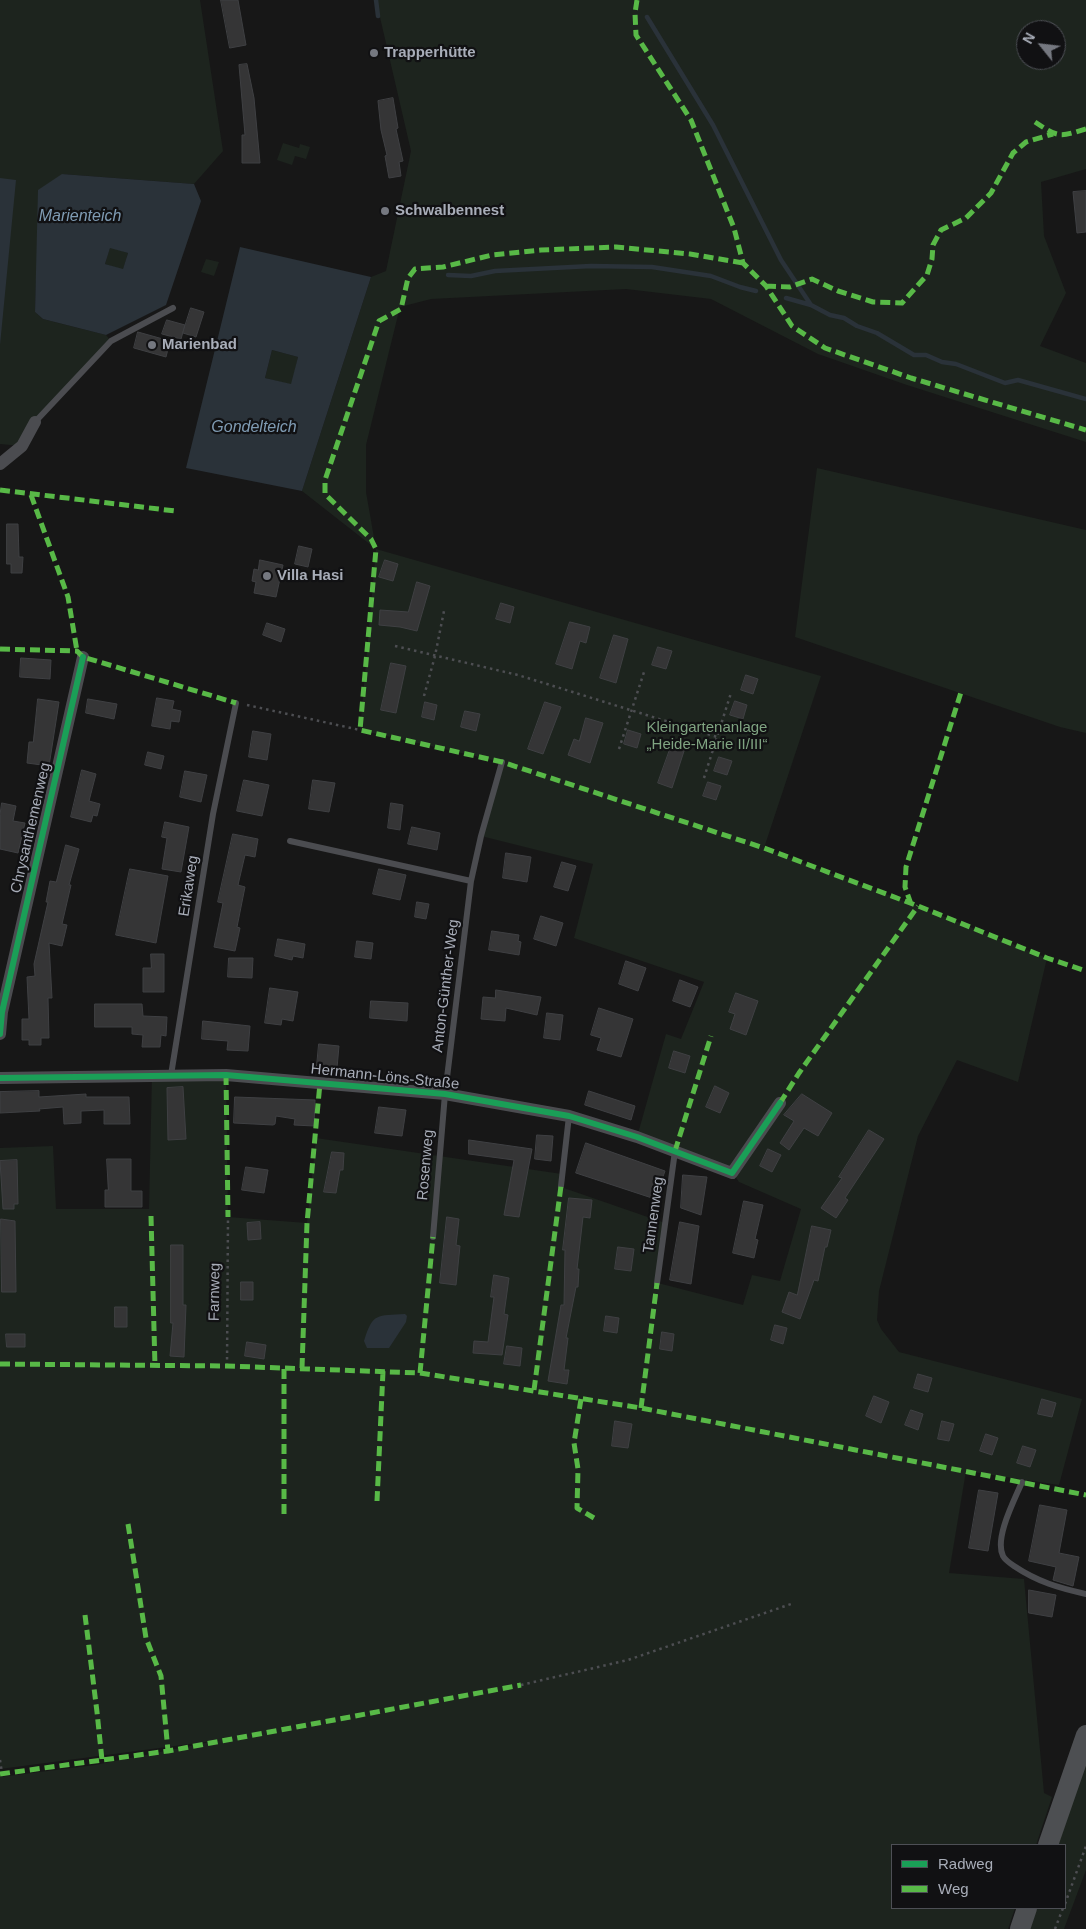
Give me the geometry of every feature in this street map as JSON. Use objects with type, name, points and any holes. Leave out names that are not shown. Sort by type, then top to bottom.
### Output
[{"type":"main road","points":[[1048,1844],[1086,1735]]},
{"type":"main road","points":[[1020,1929],[1027,1909]]},
{"type":"street","points":[[0,464],[22,446],[36,422]]},
{"type":"street","name":"Chrysanthemenweg","points":[[0,1034],[2,1012],[83,658]]},
{"type":"street","name":"Hermann-Löns-Straße","points":[[0,1078],[226,1075],[446,1094],[569,1116],[637,1137],[732,1172],[780,1103]]},
{"type":"lane","points":[[36,422],[112,341],[173,308]]},
{"type":"lane","name":"Erikaweg","points":[[172,1075],[213,814],[236,703]]},
{"type":"lane","name":"Anton-Günther-Weg","points":[[446,1094],[471,881],[481,836],[502,762]]},
{"type":"lane","points":[[290,841],[471,881]]},
{"type":"lane","name":"Rosenweg","points":[[433,1238],[446,1094]]},
{"type":"lane","points":[[561,1186],[569,1116]]},
{"type":"lane","name":"Tannenweg","points":[[658,1282],[675,1151]]},
{"type":"lane","points":[[1022,1482],[1009,1509],[1001,1547],[1003,1556],[1022,1571],[1042,1582],[1053,1587],[1086,1594]]},
{"type":"path","points":[[424,696],[435,656],[444,611]]},
{"type":"path","points":[[395,646],[518,675],[717,737]]},
{"type":"path","points":[[619,749],[645,669]]},
{"type":"path","points":[[704,778],[731,693]]},
{"type":"path","points":[[236,703],[360,730]]},
{"type":"path","points":[[521,1685],[628,1660],[794,1603]]},
{"type":"path","points":[[0,1760],[2,1773]]},
{"type":"path","points":[[1066,1901],[1086,1846]]},
{"type":"path","points":[[1055,1929],[1063,1909]]},
{"type":"green space","points":[[0,0],[200,0],[223,151],[194,184],[62,174],[36,280],[35,312],[43,319],[106,335],[111,341],[35,421],[22,446],[0,444]]},
{"type":"green space","points":[[376,0],[1086,0],[1086,169],[1041,182],[1044,236],[1066,293],[1040,346],[1086,363],[1086,442],[907,385],[818,354],[711,299],[626,289],[431,299],[400,307],[366,445],[366,492],[376,549],[302,491],[371,277],[386,271],[411,151]]},
{"type":"green space","points":[[283,143],[299,148],[300,144],[310,147],[306,159],[295,156],[292,165],[277,160]]},
{"type":"green space","points":[[110,247],[128,253],[123,270],[105,264]]},
{"type":"green space","points":[[206,259],[219,262],[214,276],[201,272]]},
{"type":"green space","points":[[272,350],[298,357],[292,385],[265,378]]},
{"type":"green space","points":[[817,468],[1086,530],[1086,733],[1060,727],[795,637]]},
{"type":"green space","name":"Kleingartenanlage „Heide-Marie II/III“","points":[[376,549],[821,676],[764,848],[918,906],[1047,958],[1018,1082],[957,1060],[918,1136],[879,1291],[877,1320],[881,1329],[899,1352],[1082,1399],[1059,1485],[966,1471],[949,1573],[1024,1579],[1044,1793],[1052,1797],[1036,1844],[891,1844],[891,1909],[1015,1909],[1008,1929],[0,1929],[0,1777],[95,1765],[220,1740],[0,1769],[0,1148],[53,1146],[56,1209],[149,1209],[152,1074],[226,1075],[228,1217],[307,1223],[316,1138],[562,1174],[561,1187],[665,1223],[658,1283],[743,1305],[752,1275],[780,1281],[801,1209],[739,1182],[732,1172],[637,1137],[666,1034],[681,1039],[704,982],[574,938],[593,864],[481,836],[501,762],[360,730]]},
{"type":"green space","points":[[1086,1762],[1086,1870],[1064,1929],[1030,1929],[1037,1909],[1066,1909],[1066,1844],[1058,1844]]},
{"type":"water","name":"Marienteich","points":[[62,174],[194,184],[201,201],[166,305],[106,335],[43,319],[35,312],[38,190]],"holes":[[[110,248],[128,253],[123,269],[105,264]]]},
{"type":"water","name":"Marienteich","points":[[0,178],[16,180],[0,345]]},
{"type":"water","name":"Gondelteich","points":[[240,247],[371,277],[302,491],[186,468]],"holes":[[[272,350],[298,357],[291,384],[265,378]]]},
{"type":"water","points":[[405,1314],[407,1316],[406,1322],[389,1348],[367,1348],[364,1341],[370,1325],[377,1317]]},
{"type":"building","points":[[221,0],[238,0],[246,45],[230,48]]},
{"type":"building","points":[[247,64],[254,98],[260,163],[242,163],[242,135],[245,135],[239,65]]},
{"type":"building","points":[[393,98],[398,128],[396,129],[403,161],[399,162],[401,176],[389,178],[378,101]]},
{"type":"building","points":[[1086,191],[1086,232],[1077,233],[1073,192]]},
{"type":"building","points":[[191,308],[204,312],[196,337],[183,333]]},
{"type":"building","points":[[167,320],[185,325],[181,339],[162,334]]},
{"type":"building","name":"Marienbad","points":[[138,332],[170,341],[166,357],[134,348]]},
{"type":"building","points":[[7,524],[18,524],[19,557],[23,557],[22,573],[11,573],[11,564],[7,564]]},
{"type":"building","points":[[299,546],[312,549],[308,567],[295,564]]},
{"type":"building","name":"Villa Hasi","points":[[260,560],[283,565],[276,597],[254,593],[256,582],[252,581],[254,569],[258,570]]},
{"type":"building","points":[[385,560],[398,564],[393,581],[379,577]]},
{"type":"building","points":[[417,582],[430,586],[417,631],[379,625],[380,610],[408,612]]},
{"type":"building","points":[[501,603],[514,607],[510,623],[496,619]]},
{"type":"building","points":[[570,622],[590,627],[586,643],[580,641],[572,669],[556,664]]},
{"type":"building","points":[[267,623],[285,629],[281,642],[263,635]]},
{"type":"building","points":[[614,635],[628,639],[616,683],[600,678]]},
{"type":"building","points":[[658,647],[672,651],[666,669],[652,665]]},
{"type":"building","points":[[21,658],[51,660],[50,679],[20,677]]},
{"type":"building","points":[[391,663],[406,666],[396,713],[381,710]]},
{"type":"building","points":[[746,675],[758,679],[753,694],[741,690]]},
{"type":"building","points":[[157,698],[174,701],[172,709],[181,711],[179,722],[171,721],[170,729],[152,726]]},
{"type":"building","points":[[38,699],[59,702],[49,766],[27,763],[29,742],[33,742]]},
{"type":"building","points":[[88,699],[117,704],[114,719],[86,713]]},
{"type":"building","points":[[735,701],[747,705],[743,719],[730,715]]},
{"type":"building","points":[[425,702],[437,705],[434,720],[422,717]]},
{"type":"building","points":[[545,702],[561,707],[543,754],[528,749]]},
{"type":"building","points":[[465,711],[480,714],[476,731],[461,727]]},
{"type":"building","points":[[586,718],[603,723],[590,763],[568,755],[574,739],[579,741]]},
{"type":"building","points":[[628,730],[641,734],[637,748],[624,744]]},
{"type":"building","points":[[253,731],[271,734],[267,760],[249,757]]},
{"type":"building","points":[[672,744],[685,748],[672,788],[658,783]]},
{"type":"building","points":[[148,752],[164,756],[161,769],[145,765]]},
{"type":"building","points":[[719,757],[732,761],[727,775],[714,771]]},
{"type":"building","points":[[82,770],[96,774],[89,801],[100,804],[97,816],[93,815],[91,822],[71,817]]},
{"type":"building","points":[[185,771],[207,775],[201,802],[180,797]]},
{"type":"building","points":[[244,780],[269,785],[262,816],[237,811]]},
{"type":"building","points":[[313,780],[335,783],[329,812],[309,809]]},
{"type":"building","points":[[708,782],[721,786],[716,800],[703,796]]},
{"type":"building","points":[[2,803],[16,806],[13,821],[25,823],[18,853],[0,849]]},
{"type":"building","points":[[391,803],[403,805],[400,830],[388,828]]},
{"type":"building","points":[[165,822],[189,827],[181,872],[162,869],[167,838],[162,837]]},
{"type":"building","points":[[412,827],[440,833],[437,850],[408,844]]},
{"type":"building","points":[[233,834],[258,839],[255,857],[245,855],[238,885],[245,887],[237,927],[240,928],[235,951],[214,947],[223,903],[218,902]]},
{"type":"building","points":[[66,845],[79,849],[69,885],[71,885],[62,924],[67,925],[62,946],[49,943],[52,998],[48,998],[49,1038],[41,1038],[41,1045],[29,1045],[29,1040],[22,1040],[22,1019],[29,1019],[27,977],[35,976],[34,964],[48,902],[46,902],[50,881],[56,882]]},
{"type":"building","points":[[506,853],[531,857],[527,882],[503,878]]},
{"type":"building","points":[[562,862],[576,866],[568,891],[554,887]]},
{"type":"building","points":[[130,869],[168,876],[156,943],[116,935]]},
{"type":"building","points":[[379,869],[406,875],[400,900],[373,894]]},
{"type":"building","points":[[417,902],[429,904],[426,919],[415,917]]},
{"type":"building","points":[[541,916],[563,923],[556,946],[534,939]]},
{"type":"building","points":[[492,931],[519,935],[518,941],[521,942],[519,955],[489,950]]},
{"type":"building","points":[[278,939],[305,944],[303,958],[293,956],[292,960],[275,956]]},
{"type":"building","points":[[357,941],[373,943],[371,959],[355,957]]},
{"type":"building","points":[[151,954],[164,954],[164,992],[143,992],[143,968],[151,968]]},
{"type":"building","points":[[229,958],[253,958],[252,978],[228,977]]},
{"type":"building","points":[[626,961],[646,968],[638,991],[619,984]]},
{"type":"building","points":[[680,980],[698,987],[690,1007],[673,1001]]},
{"type":"building","points":[[270,988],[298,992],[293,1021],[282,1019],[281,1025],[265,1023]]},
{"type":"building","points":[[496,990],[541,997],[537,1015],[506,1008],[505,1021],[481,1019],[483,997],[495,998]]},
{"type":"building","points":[[736,993],[758,1001],[746,1035],[730,1029],[735,1014],[729,1012]]},
{"type":"building","points":[[371,1001],[408,1003],[407,1021],[370,1018]]},
{"type":"building","points":[[95,1004],[142,1004],[143,1016],[167,1017],[166,1036],[161,1035],[160,1047],[142,1047],[143,1035],[132,1034],[132,1027],[95,1027]]},
{"type":"building","points":[[599,1008],[633,1019],[621,1057],[597,1050],[601,1038],[591,1035]]},
{"type":"building","points":[[547,1013],[563,1015],[560,1040],[544,1038]]},
{"type":"building","points":[[203,1021],[250,1026],[248,1051],[227,1050],[228,1041],[202,1039]]},
{"type":"building","points":[[319,1044],[339,1046],[337,1068],[317,1066]]},
{"type":"building","points":[[674,1051],[690,1056],[685,1073],[669,1068]]},
{"type":"building","points":[[715,1086],[729,1093],[720,1113],[706,1107]]},
{"type":"building","points":[[183,1087],[186,1139],[168,1140],[167,1088]]},
{"type":"building","points":[[39,1091],[39,1097],[86,1094],[86,1097],[129,1097],[130,1124],[104,1124],[104,1110],[81,1111],[81,1123],[64,1124],[63,1107],[39,1109],[40,1111],[0,1113],[0,1092]]},
{"type":"building","points":[[589,1091],[635,1106],[631,1120],[585,1105]]},
{"type":"building","points":[[802,1094],[832,1113],[818,1136],[804,1128],[789,1150],[780,1143],[794,1121],[784,1115]]},
{"type":"building","points":[[235,1097],[315,1100],[314,1126],[294,1125],[295,1119],[276,1116],[275,1124],[273,1125],[234,1123]]},
{"type":"building","points":[[379,1107],[406,1110],[402,1136],[375,1133]]},
{"type":"building","points":[[869,1130],[884,1139],[845,1198],[848,1200],[836,1218],[821,1208],[842,1178],[839,1177]]},
{"type":"building","points":[[537,1135],[553,1136],[551,1161],[535,1159]]},
{"type":"building","points":[[469,1140],[532,1149],[519,1217],[504,1215],[514,1160],[469,1154]]},
{"type":"building","points":[[586,1143],[665,1171],[655,1199],[576,1173]]},
{"type":"building","points":[[768,1149],[781,1155],[772,1172],[760,1166]]},
{"type":"building","points":[[332,1152],[344,1153],[343,1170],[340,1170],[336,1193],[324,1192]]},
{"type":"building","points":[[107,1159],[131,1159],[131,1191],[142,1191],[142,1207],[105,1207],[105,1190],[108,1190]]},
{"type":"building","points":[[17,1160],[18,1204],[14,1204],[14,1209],[3,1209],[0,1161]]},
{"type":"building","points":[[246,1167],[268,1170],[264,1193],[242,1190]]},
{"type":"building","points":[[683,1175],[707,1177],[701,1215],[681,1208]]},
{"type":"building","points":[[569,1198],[592,1200],[590,1218],[583,1217],[577,1269],[579,1269],[578,1287],[576,1287],[566,1338],[568,1338],[564,1370],[569,1370],[567,1384],[548,1381],[561,1305],[564,1305],[565,1250],[563,1250]]},
{"type":"building","points":[[744,1201],[763,1205],[755,1239],[758,1240],[754,1258],[733,1253]]},
{"type":"building","points":[[447,1217],[459,1219],[456,1245],[460,1246],[456,1285],[440,1283]]},
{"type":"building","points":[[1,1219],[15,1221],[16,1292],[2,1292]]},
{"type":"building","points":[[260,1222],[261,1239],[248,1240],[247,1223]]},
{"type":"building","points":[[680,1222],[699,1226],[691,1284],[670,1280]]},
{"type":"building","points":[[812,1226],[831,1230],[827,1247],[825,1247],[818,1281],[814,1280],[800,1319],[782,1312],[789,1292],[797,1295]]},
{"type":"building","points":[[171,1245],[183,1245],[183,1305],[186,1305],[184,1357],[170,1356],[173,1323],[171,1323]]},
{"type":"building","points":[[618,1247],[634,1249],[631,1271],[615,1269]]},
{"type":"building","points":[[494,1275],[509,1278],[504,1314],[508,1315],[502,1355],[473,1353],[474,1341],[488,1342],[494,1297],[491,1297]]},
{"type":"building","points":[[241,1282],[253,1282],[253,1300],[241,1300]]},
{"type":"building","points":[[115,1307],[127,1307],[127,1327],[115,1327]]},
{"type":"building","points":[[606,1316],[619,1318],[617,1333],[604,1331]]},
{"type":"building","points":[[775,1325],[787,1328],[783,1344],[771,1340]]},
{"type":"building","points":[[662,1332],[674,1334],[672,1351],[660,1349]]},
{"type":"building","points":[[6,1334],[25,1334],[25,1347],[7,1347]]},
{"type":"building","points":[[247,1342],[266,1345],[264,1359],[245,1356]]},
{"type":"building","points":[[507,1346],[522,1348],[520,1366],[504,1364]]},
{"type":"building","points":[[918,1374],[932,1378],[928,1392],[914,1388]]},
{"type":"building","points":[[874,1396],[889,1402],[881,1423],[866,1416]]},
{"type":"building","points":[[1042,1399],[1056,1403],[1052,1417],[1038,1414]]},
{"type":"building","points":[[911,1410],[923,1414],[918,1430],[905,1425]]},
{"type":"building","points":[[615,1421],[632,1424],[628,1448],[612,1446]]},
{"type":"building","points":[[942,1421],[954,1424],[949,1441],[938,1439]]},
{"type":"building","points":[[986,1434],[998,1438],[992,1455],[980,1451]]},
{"type":"building","points":[[1023,1446],[1036,1450],[1030,1467],[1017,1463]]},
{"type":"building","points":[[979,1490],[998,1493],[988,1551],[969,1548]]},
{"type":"building","points":[[1040,1505],[1067,1510],[1059,1553],[1079,1557],[1073,1586],[1053,1580],[1056,1567],[1029,1561]]},
{"type":"building","points":[[1029,1590],[1056,1595],[1052,1617],[1029,1613]]},
{"type":"waterway","points":[[376,0],[378,16]]},
{"type":"waterway","points":[[647,17],[713,125],[781,260],[811,305],[830,315],[844,318],[857,326],[877,333],[914,355],[926,355],[942,362],[956,364],[1005,383],[1018,380],[1086,399]]},
{"type":"waterway","points":[[448,275],[471,276],[495,271],[591,266],[652,267],[711,276],[756,291]]},
{"type":"waterway","points":[[786,298],[811,305]]},
{"type":"marked path","points":[[637,0],[635,13],[636,35],[691,120],[734,228],[743,263],[766,286],[792,326],[825,348],[911,378],[1086,430]]},
{"type":"marked path","points":[[1035,122],[1049,131],[1064,135],[1086,129]]},
{"type":"marked path","points":[[766,286],[790,287],[812,279],[838,291],[873,302],[902,303],[927,275],[932,259],[933,245],[941,230],[966,218],[991,193],[1013,153],[1026,142],[1053,134]]},
{"type":"marked path","points":[[743,263],[690,254],[616,247],[541,250],[492,255],[443,267],[415,269],[408,278],[401,309],[379,321],[325,480],[325,494],[371,539],[376,549],[360,730],[502,762],[764,848],[918,906],[1047,958],[1086,971]]},
{"type":"marked path","points":[[0,490],[175,511]]},
{"type":"marked path","points":[[31,495],[68,597],[77,651]]},
{"type":"marked path","points":[[0,649],[77,651],[83,657],[236,703]]},
{"type":"marked path","points":[[911,904],[905,887],[906,867],[962,689]]},
{"type":"marked path","points":[[780,1103],[799,1073],[918,906]]},
{"type":"marked path","points":[[675,1151],[711,1036]]},
{"type":"marked path","points":[[226,1075],[228,1217]]},
{"type":"marked path","points":[[302,1368],[307,1223],[320,1083]]},
{"type":"marked path","points":[[534,1390],[561,1186]]},
{"type":"marked path","points":[[151,1216],[155,1367]]},
{"type":"marked path","points":[[420,1373],[433,1237]]},
{"type":"marked path","points":[[641,1408],[657,1283]]},
{"type":"marked path","points":[[0,1364],[227,1366],[420,1373],[641,1408],[1086,1495]]},
{"type":"marked path","points":[[284,1368],[284,1514]]},
{"type":"marked path","points":[[377,1501],[383,1371]]},
{"type":"marked path","points":[[581,1399],[574,1443],[578,1469],[577,1508],[594,1518]]},
{"type":"marked path","points":[[128,1524],[146,1638],[161,1676],[168,1751]]},
{"type":"marked path","points":[[85,1615],[102,1760]]},
{"type":"marked path","points":[[0,1774],[168,1751],[521,1685]]},
{"type":"cycle path","points":[[0,1034],[2,1012],[83,657]]},
{"type":"cycle path","points":[[0,1078],[226,1075],[445,1094],[569,1116],[637,1137],[732,1173],[780,1103]]},
{"type":"place","name":"Trapperhütte","points":[[374,53]]},
{"type":"place","name":"Schwalbennest","points":[[385,211]]},
{"type":"place","name":"Marienbad","points":[[152,345]]},
{"type":"place","name":"Villa Hasi","points":[[267,576]]}]
